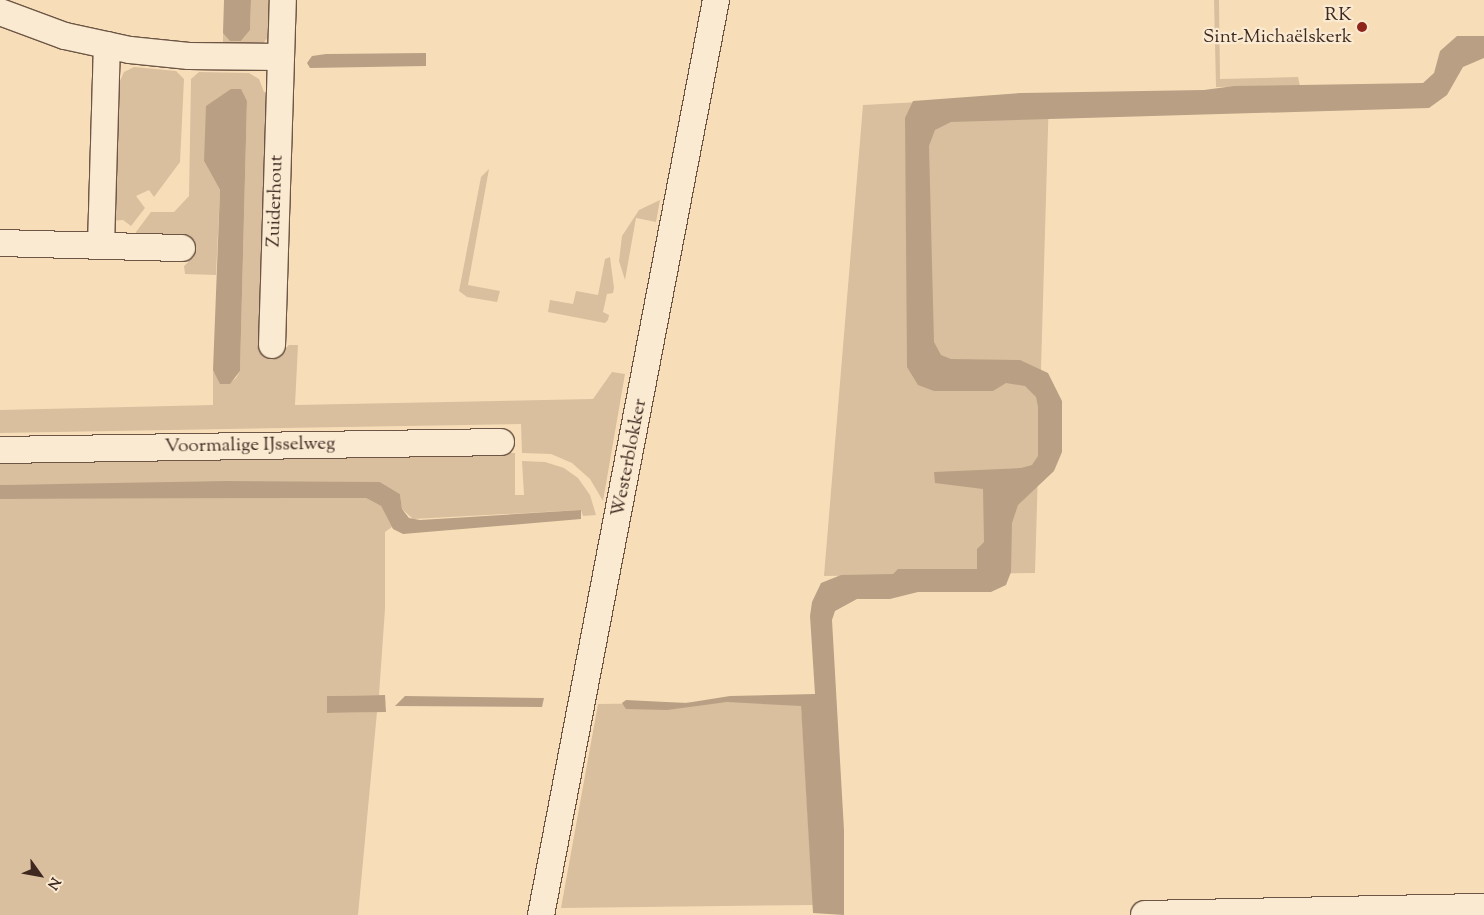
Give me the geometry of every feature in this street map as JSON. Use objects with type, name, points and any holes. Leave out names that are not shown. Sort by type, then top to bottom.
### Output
[{"type":"street","name":"Zuiderhout","points":[[272,345],[283,0]]},
{"type":"street","name":"Westerblokker","points":[[541,915],[716,0]]},
{"type":"street","points":[[0,12],[65,36],[107,45],[189,56],[281,57]]},
{"type":"street","points":[[101,246],[107,45]]},
{"type":"street","points":[[0,243],[182,248]]},
{"type":"street","name":"Voormalige IJsselweg","points":[[0,450],[501,442]]},
{"type":"street","points":[[1145,915],[1484,908]]},
{"type":"shaded area","points":[[224,0],[251,0],[250,30],[241,41],[230,41],[223,33]]},
{"type":"shaded area","points":[[251,0],[273,0],[270,35],[260,47],[223,49],[223,33],[241,41],[250,30]]},
{"type":"shaded area","points":[[1214,0],[1219,0],[1220,79],[1298,77],[1300,86],[1216,87]]},
{"type":"shaded area","points":[[1457,36],[1484,36],[1484,58],[1463,67],[1447,95],[1429,108],[951,122],[935,130],[929,146],[934,342],[941,355],[951,359],[1020,360],[1048,373],[1062,401],[1062,452],[1054,471],[1018,505],[1012,523],[1011,572],[1006,585],[991,592],[918,592],[890,599],[857,599],[835,611],[832,620],[844,830],[844,915],[813,913],[801,706],[727,702],[667,710],[626,709],[622,703],[626,700],[686,703],[730,696],[815,694],[810,616],[812,602],[821,583],[841,575],[893,574],[898,569],[977,569],[977,549],[984,542],[983,489],[935,483],[934,472],[1021,468],[1032,465],[1038,456],[1038,407],[1036,397],[1025,386],[1006,383],[993,391],[934,391],[918,385],[907,367],[905,118],[913,101],[1021,93],[1204,90],[1234,86],[1423,83],[1434,73],[1440,51]]},
{"type":"shaded area","points":[[426,53],[426,66],[310,68],[307,63],[312,56],[326,54]]},
{"type":"shaded area","points":[[134,67],[176,71],[184,79],[180,162],[154,197],[149,190],[136,196],[145,208],[131,226],[123,220],[110,221],[113,83],[119,83],[124,72]]},
{"type":"shaded area","points":[[199,72],[249,73],[259,79],[264,92],[270,93],[280,353],[289,345],[298,345],[295,405],[593,399],[612,372],[625,374],[603,501],[590,479],[572,463],[551,454],[522,453],[521,424],[0,433],[0,410],[213,405],[213,370],[220,381],[230,383],[240,371],[247,101],[241,92],[230,90],[204,161],[220,190],[216,275],[185,274],[184,266],[194,257],[195,240],[137,238],[136,232],[151,212],[174,212],[189,196],[191,79]]},
{"type":"shaded area","points":[[231,89],[241,89],[247,101],[240,371],[230,384],[220,384],[213,370],[220,190],[204,161],[206,106]]},
{"type":"shaded area","points":[[1049,95],[1035,573],[824,576],[863,105]]},
{"type":"shaded area","points":[[489,169],[468,285],[500,291],[497,302],[467,297],[459,291],[481,177]]},
{"type":"shaded area","points":[[660,200],[656,222],[636,218],[625,280],[619,261],[622,236],[639,210]]},
{"type":"shaded area","points":[[610,257],[614,288],[613,293],[607,294],[603,312],[609,315],[605,323],[548,312],[550,300],[573,304],[576,291],[598,295],[605,259]]},
{"type":"shaded area","points":[[515,453],[515,495],[524,495],[522,461],[545,462],[564,468],[578,478],[590,495],[596,515],[583,516],[581,510],[413,519],[402,509],[400,494],[380,482],[0,485],[0,461]]},
{"type":"shaded area","points":[[228,481],[380,482],[400,494],[402,509],[409,518],[420,520],[581,510],[581,519],[403,534],[393,529],[381,506],[366,498],[0,499],[0,485]]},
{"type":"shaded area","points":[[366,498],[381,506],[392,527],[385,532],[385,609],[379,695],[327,696],[328,713],[377,712],[358,915],[0,915],[0,499]]},
{"type":"shaded area","points":[[385,695],[386,712],[327,713],[327,696]]},
{"type":"shaded area","points":[[405,696],[544,698],[542,707],[395,706]]},
{"type":"shaded area","points":[[801,701],[813,905],[561,908],[598,704]]},
{"type":"place","name":"RK Sint-Michaëlskerk","points":[[1362,27]]}]
